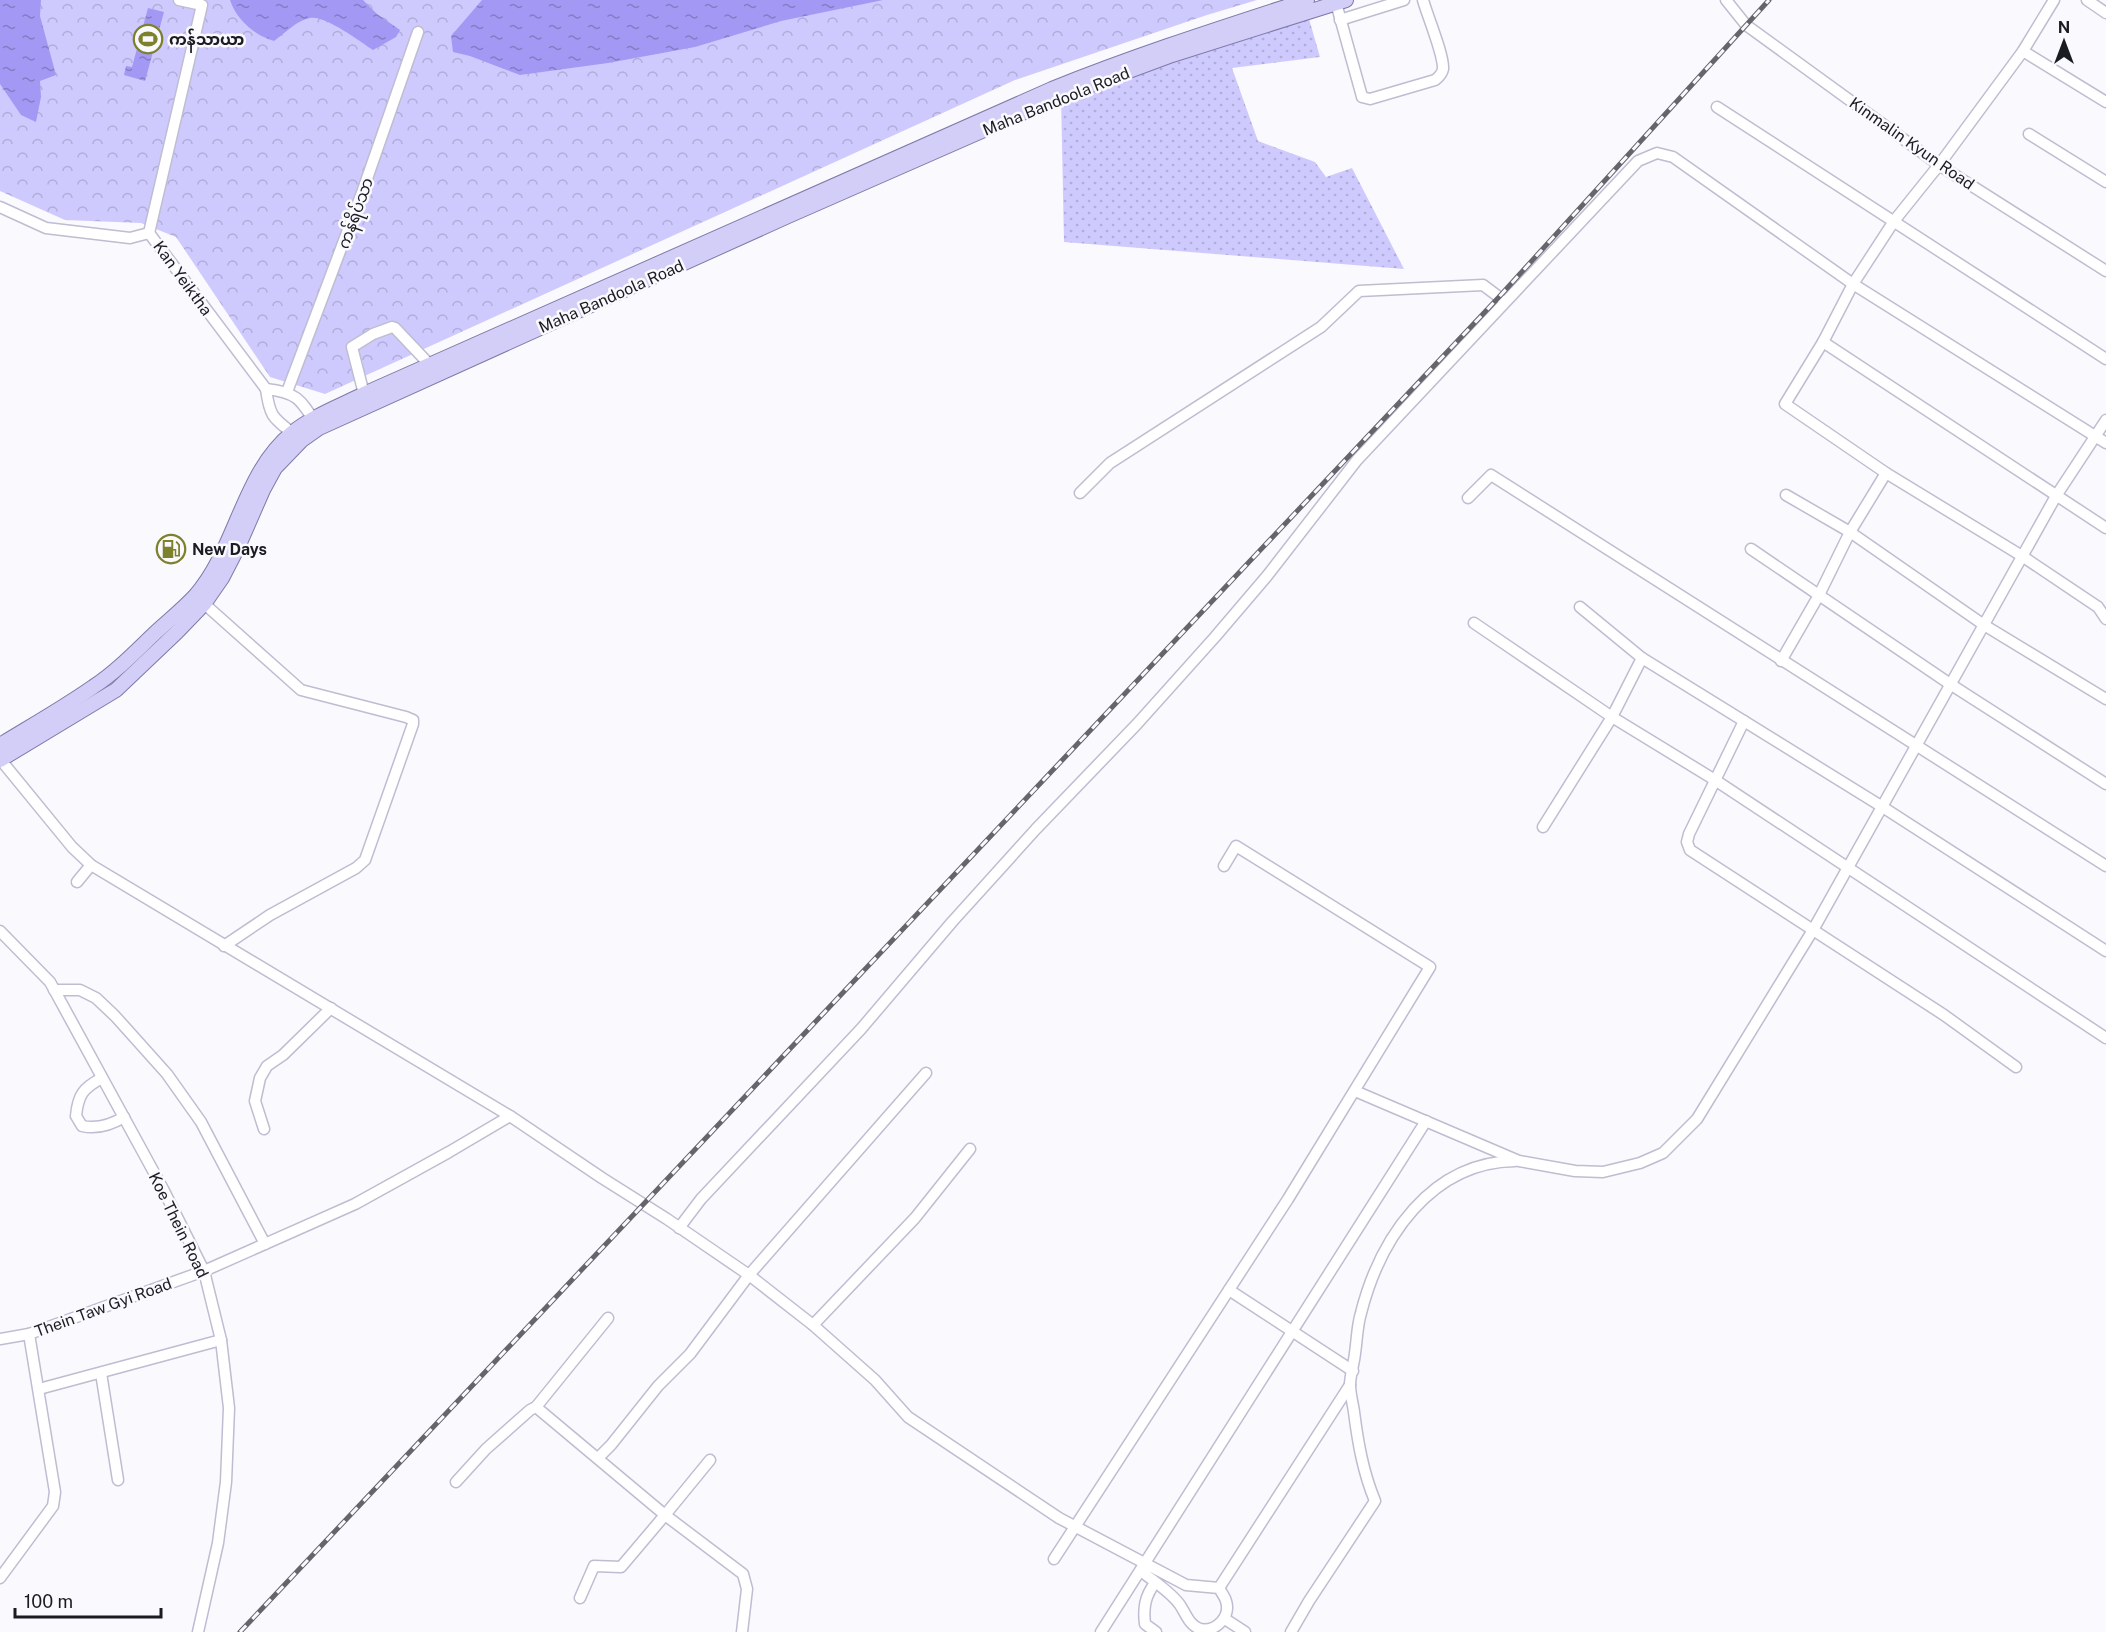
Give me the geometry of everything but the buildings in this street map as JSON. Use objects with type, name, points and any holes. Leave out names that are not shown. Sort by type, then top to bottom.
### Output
[{"type":"main road","name":"Maha Bandoola Road","points":[[0,760],[116,690],[200,599],[267,460],[297,436],[364,394],[1052,89],[1168,45],[1307,0]]},
{"type":"main road","name":"Maha Bandoola Road","points":[[316,424],[1059,97],[1172,55],[1341,2]]},
{"type":"main road","name":"Maha Bandoola Road","points":[[0,745],[94,686],[200,599]]},
{"type":"street","points":[[149,233],[202,5],[179,0]]},
{"type":"street","points":[[1340,20],[1404,0]]},
{"type":"street","points":[[1341,2],[1340,20],[1360,93],[1362,97],[1370,99],[1435,80],[1443,71],[1442,60],[1423,0]]},
{"type":"street","points":[[2054,0],[2024,51],[1894,221],[1853,284],[1823,342],[1785,404],[1886,474],[2022,556],[2098,607],[2106,619]]},
{"type":"street","points":[[2087,0],[2106,13]]},
{"type":"street","name":"Kinmalin Kyun Road","points":[[1726,2],[1746,25],[1939,165],[2106,272]]},
{"type":"street","name":"ကန်ရိပ်သာ","points":[[287,392],[363,190],[418,32]]},
{"type":"street","points":[[2024,51],[2106,102]]},
{"type":"street","points":[[1717,107],[2106,358]]},
{"type":"street","points":[[2029,134],[2106,182]]},
{"type":"street","points":[[679,1228],[701,1199],[861,1029],[952,922],[1036,829],[1137,724],[1215,637],[1267,576],[1357,460],[1638,161],[1657,153],[1673,157],[1853,284],[2106,443]]},
{"type":"street","name":"Kan Yeiktha","points":[[1,209],[46,228],[130,238],[149,233],[266,389]]},
{"type":"street","points":[[1080,493],[1110,463],[1321,327],[1359,291],[1483,285],[1499,297]]},
{"type":"street","points":[[364,394],[352,347],[372,334],[395,328],[430,365]]},
{"type":"street","points":[[1823,342],[2106,528]]},
{"type":"street","points":[[297,436],[272,417],[266,389],[287,392],[300,400],[316,424]]},
{"type":"street","points":[[1219,1588],[1350,1385],[1360,1314],[1365,1297],[1384,1251],[1398,1227],[1421,1200],[1461,1173],[1496,1161],[1519,1161],[1575,1171],[1603,1172],[1640,1163],[1663,1153],[1696,1119],[1813,930],[2056,496],[2106,420]]},
{"type":"street","points":[[1782,661],[1820,595],[1850,532],[1886,474]]},
{"type":"street","points":[[1468,498],[1491,476],[2106,866]]},
{"type":"street","points":[[1786,495],[1850,532],[1984,625],[2106,699]]},
{"type":"street","points":[[1751,549],[1950,684],[2106,784]]},
{"type":"street","points":[[200,599],[301,690],[413,720],[365,860],[356,868],[270,915],[224,946]]},
{"type":"street","points":[[1580,607],[1642,658],[1881,806],[2106,951]]},
{"type":"street","points":[[1474,623],[1612,717],[1715,780],[2106,1038]]},
{"type":"street","points":[[1543,827],[1612,717],[1642,658]]},
{"type":"street","points":[[1744,721],[1689,834],[1687,842],[1690,850],[1944,1015],[2016,1067]]},
{"type":"street","points":[[0,760],[72,847],[91,865],[510,1116],[679,1228],[748,1275],[813,1325],[875,1380],[908,1418],[1075,1527],[1143,1567],[1186,1585],[1219,1588]]},
{"type":"street","points":[[1054,1559],[1229,1290],[1355,1091],[1430,967],[1236,846],[1224,866]]},
{"type":"street","points":[[77,882],[91,865]]},
{"type":"street","name":"Koe Thein Road","points":[[0,931],[50,982],[124,1117],[204,1271],[221,1340],[229,1408],[226,1482],[218,1543],[198,1632]]},
{"type":"street","points":[[54,990],[80,990],[96,998],[167,1074],[201,1122],[265,1244]]},
{"type":"street","points":[[264,1129],[255,1101],[260,1078],[267,1066],[283,1055],[330,1008]]},
{"type":"street","points":[[598,1458],[658,1386],[690,1354],[748,1275],[926,1072]]},
{"type":"street","points":[[102,1078],[82,1092],[77,1102],[76,1116],[82,1126],[90,1128],[114,1124],[124,1117]]},
{"type":"street","points":[[1355,1091],[1519,1161]]},
{"type":"street","name":"Thein Taw Gyi Road","points":[[0,1339],[29,1334],[204,1271],[355,1204],[510,1116]]},
{"type":"street","points":[[1101,1632],[1426,1121]]},
{"type":"street","points":[[813,1325],[915,1218],[970,1149]]},
{"type":"street","points":[[1229,1290],[1353,1371]]},
{"type":"street","points":[[456,1482],[486,1449],[536,1407],[608,1318]]},
{"type":"street","points":[[0,1578],[53,1506],[55,1492],[29,1334]]},
{"type":"street","points":[[39,1389],[221,1340]]},
{"type":"street","points":[[100,1373],[118,1480]]},
{"type":"street","points":[[1291,1632],[1375,1501],[1365,1477],[1350,1385]]},
{"type":"street","points":[[536,1407],[665,1515],[743,1574],[747,1589],[741,1632]]},
{"type":"street","points":[[580,1598],[594,1566],[621,1567],[710,1460]]},
{"type":"street","points":[[1143,1567],[1155,1583],[1179,1603],[1192,1629],[1209,1630],[1219,1626],[1225,1619],[1227,1601],[1219,1588]]},
{"type":"street","points":[[1155,1583],[1149,1592],[1144,1608],[1145,1624],[1156,1632]]},
{"type":"street","points":[[1225,1619],[1245,1632]]},
{"type":"green space","points":[[0,0],[1257,0],[1015,80],[325,394],[270,377],[176,237],[141,223],[65,220],[0,191]]},
{"type":"green space","points":[[1307,12],[1320,57],[1232,68],[1258,141],[1315,162],[1326,177],[1352,168],[1404,269],[1064,242],[1061,96]]},
{"type":"water","points":[[0,0],[41,0],[40,16],[56,75],[40,81],[41,97],[36,122],[21,115],[0,84]]},
{"type":"water","points":[[230,0],[363,0],[377,14],[400,30],[396,37],[373,50],[333,24],[310,18],[296,24],[274,41],[247,26],[237,14]]},
{"type":"water","points":[[482,0],[883,0],[781,21],[695,47],[608,63],[520,75],[453,52],[451,36]]},
{"type":"water","name":"ကန်သာယာ","points":[[148,8],[164,12],[145,81],[124,75],[126,66],[132,67]]},
{"type":"railway","points":[[240,1632],[1499,297],[1769,0]]},
{"type":"place","name":"ကန်သာယာ","points":[[148,39]]},
{"type":"place","name":"New Days","points":[[171,549]]}]
